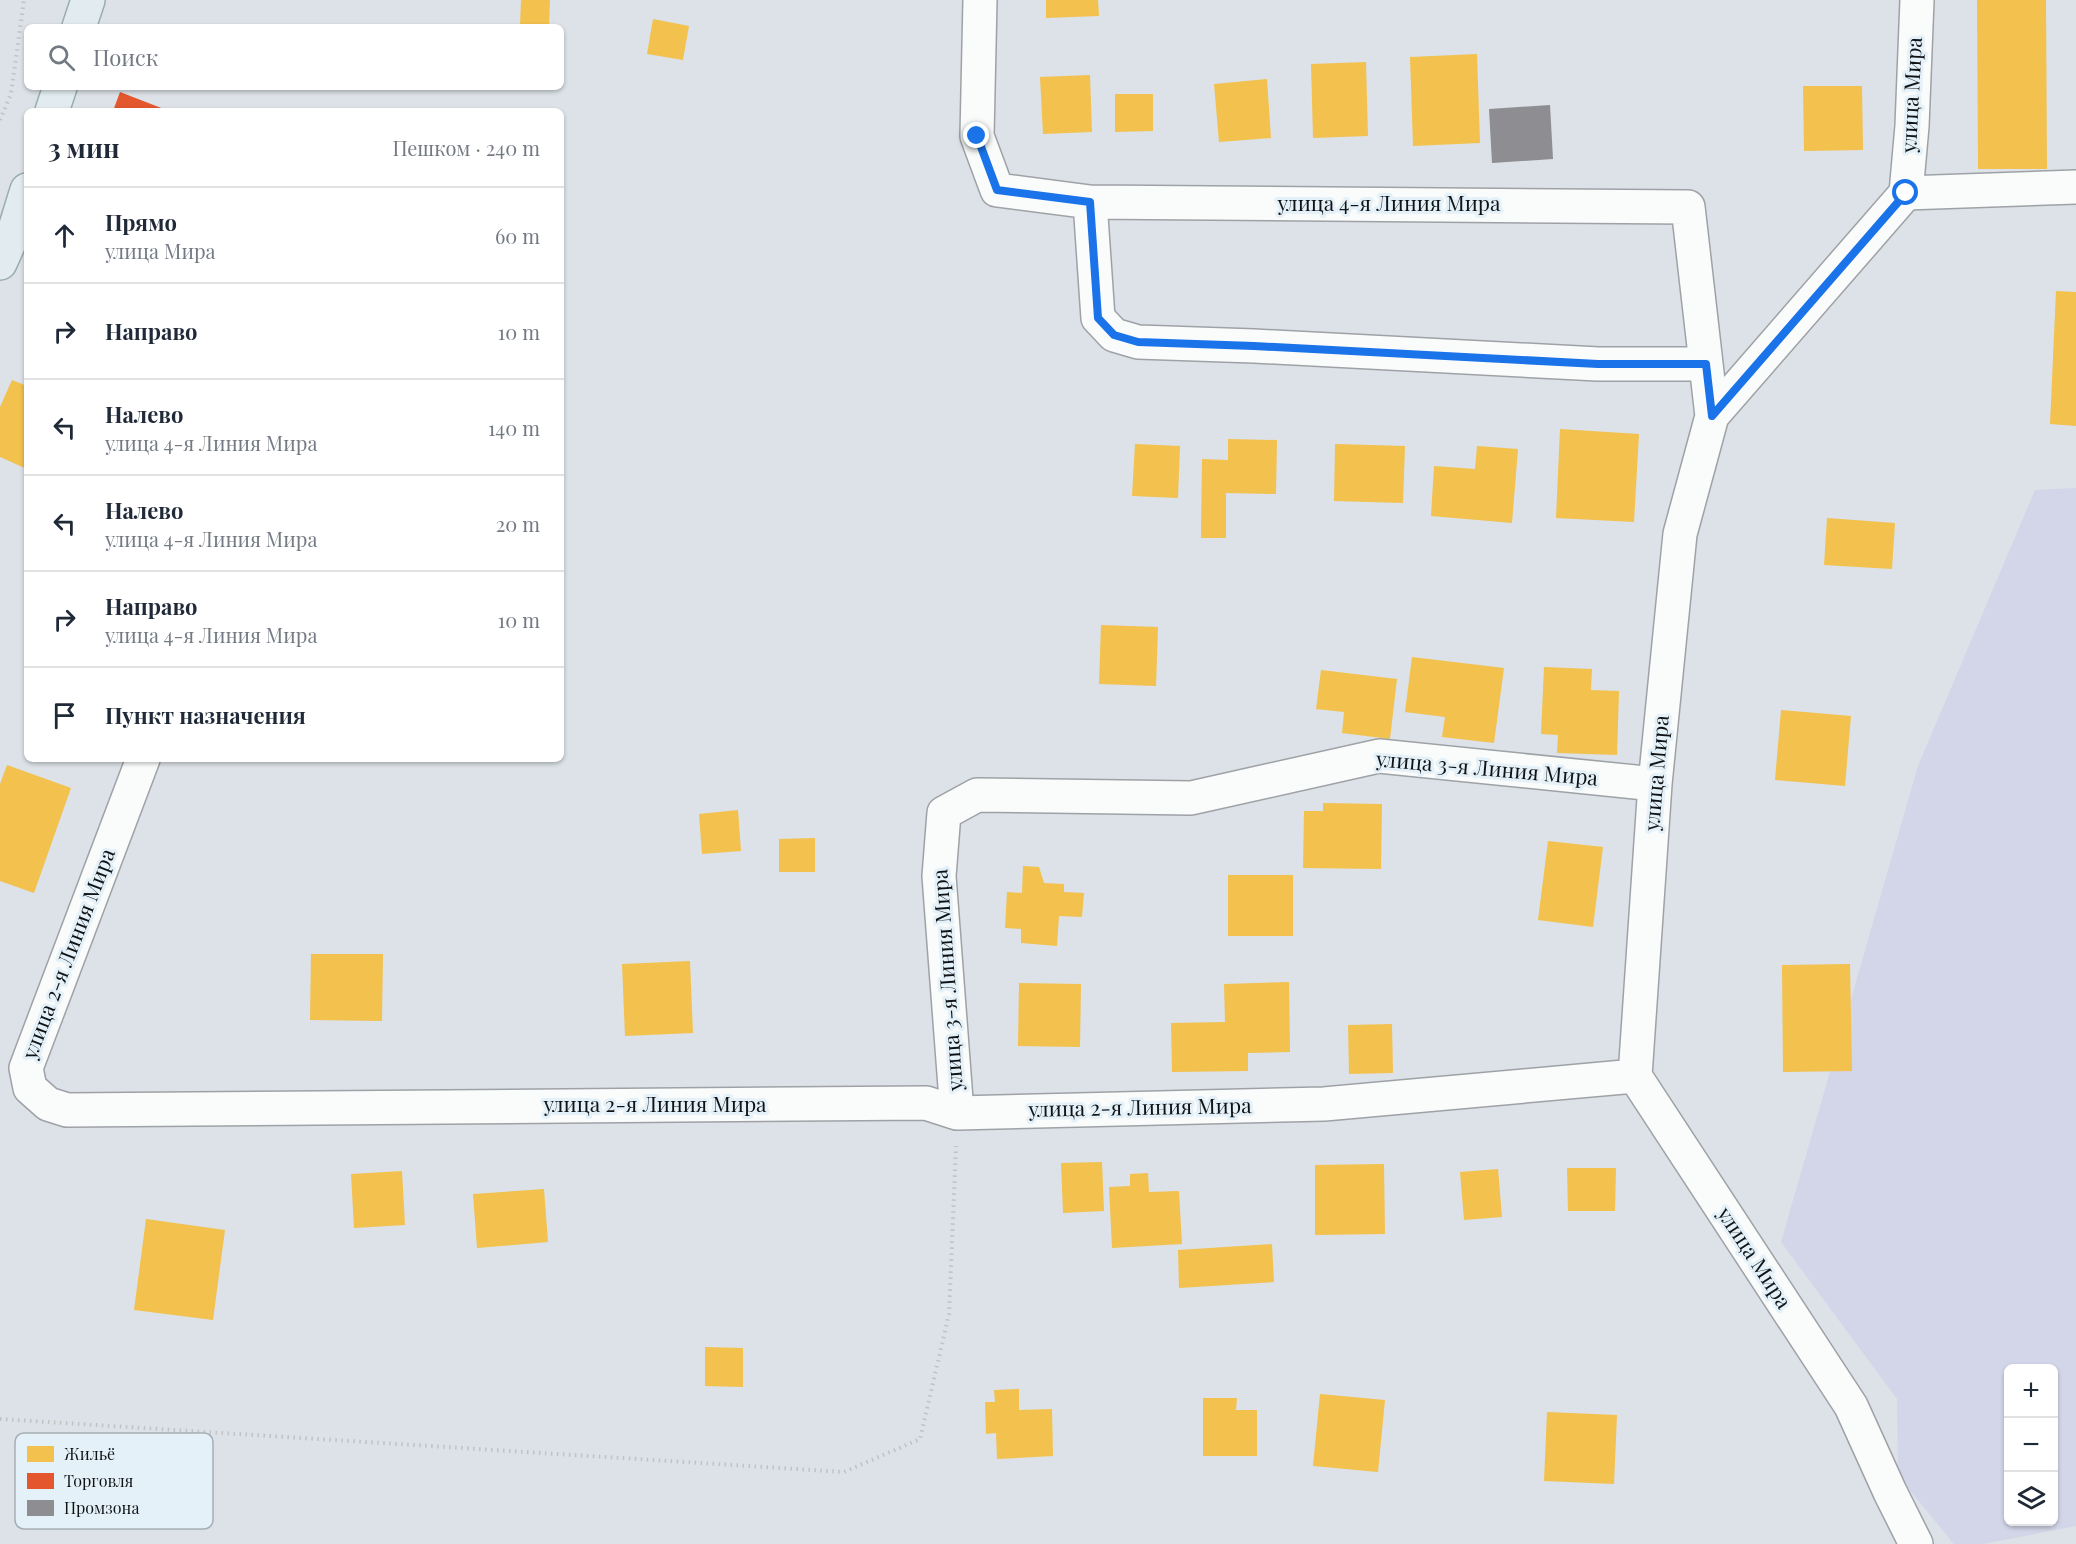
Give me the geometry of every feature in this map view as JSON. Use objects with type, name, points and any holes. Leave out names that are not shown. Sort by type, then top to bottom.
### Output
[{"type":"main road","points":[[80,24],[88,0]]},
{"type":"main road","points":[[53,108],[59,90]]},
{"type":"main road","points":[[0,263],[14,232],[24,200]]},
{"type":"street","name":"улица 4-я Линия Мира","points":[[980,0],[977,136],[997,190],[1090,202],[1689,207],[1706,364]]},
{"type":"street","name":"улица Мира","points":[[1916,1544],[1851,1406],[1635,1076],[1655,784],[1680,534],[1712,416],[1906,193],[1912,126],[1917,0]]},
{"type":"street","points":[[1906,193],[2076,187]]},
{"type":"street","points":[[1090,202],[1098,318],[1114,335],[1138,342],[1586,363],[1706,364],[1712,416]]},
{"type":"street","name":"улица 3-я Линия Мира","points":[[957,1113],[939,876],[944,813],[977,795],[1191,798],[1379,756],[1655,784]]},
{"type":"street","name":"улица 2-я Линия Мира","points":[[142,762],[26,1068],[30,1088],[48,1104],[67,1110],[926,1103],[957,1113],[1324,1104],[1635,1076]]},
{"type":"path","points":[[0,120],[11,94],[24,0]]},
{"type":"path","points":[[0,1419],[844,1472],[920,1439],[949,1314],[957,1113]]},
{"type":"shaded area","points":[[2076,488],[2076,1526],[1983,1544],[1954,1544],[1898,1476],[1897,1399],[1781,1242],[1918,766],[2035,490]]},
{"type":"building: Жильё","points":[[521,0],[550,0],[549,24],[520,24]]},
{"type":"building: Жильё","points":[[1046,0],[1098,0],[1099,16],[1046,18]]},
{"type":"building: Жильё","points":[[1977,0],[2046,0],[2047,169],[1978,169]]},
{"type":"building: Жильё","points":[[653,19],[689,26],[683,60],[647,54]]},
{"type":"building: Жильё","points":[[1477,54],[1480,143],[1413,146],[1410,57]]},
{"type":"building: Жильё","points":[[1366,62],[1368,136],[1313,138],[1311,64]]},
{"type":"building: Жильё","points":[[1090,75],[1092,132],[1043,134],[1040,77]]},
{"type":"building: Жильё","points":[[1267,79],[1271,138],[1219,142],[1214,84]]},
{"type":"building: Жильё","points":[[1803,86],[1862,86],[1863,150],[1804,151]]},
{"type":"building: Жильё","points":[[1115,94],[1153,94],[1153,131],[1115,132]]},
{"type":"building: Жильё","points":[[2056,291],[2076,292],[2076,426],[2050,424]]},
{"type":"building: Жильё","points":[[12,380],[24,385],[24,468],[0,457],[0,407]]},
{"type":"building: Жильё","points":[[1560,429],[1639,434],[1634,522],[1556,518]]},
{"type":"building: Жильё","points":[[1228,439],[1277,440],[1276,494],[1226,493],[1226,538],[1201,538],[1202,459],[1228,460]]},
{"type":"building: Жильё","points":[[1135,444],[1180,446],[1178,498],[1132,496]]},
{"type":"building: Жильё","points":[[1335,444],[1405,446],[1403,503],[1334,501]]},
{"type":"building: Жильё","points":[[1477,446],[1518,449],[1512,523],[1431,516],[1434,466],[1475,469]]},
{"type":"building: Жильё","points":[[1827,518],[1895,523],[1892,569],[1824,565]]},
{"type":"building: Жильё","points":[[1101,625],[1158,627],[1156,686],[1099,684]]},
{"type":"building: Жильё","points":[[1412,657],[1504,668],[1494,743],[1442,737],[1445,717],[1405,712]]},
{"type":"building: Жильё","points":[[1544,667],[1592,669],[1591,690],[1619,691],[1617,755],[1557,753],[1558,735],[1541,734]]},
{"type":"building: Жильё","points":[[1321,670],[1397,679],[1390,739],[1342,733],[1344,712],[1316,709]]},
{"type":"building: Жильё","points":[[1781,710],[1851,716],[1845,786],[1775,780]]},
{"type":"building: Жильё","points":[[7,765],[71,788],[34,893],[0,881],[0,784]]},
{"type":"building: Жильё","points":[[1323,803],[1382,804],[1381,869],[1303,868],[1304,811],[1323,811]]},
{"type":"building: Жильё","points":[[738,810],[741,851],[702,854],[699,814]]},
{"type":"building: Жильё","points":[[815,838],[815,872],[779,872],[779,839]]},
{"type":"building: Жильё","points":[[1548,841],[1603,847],[1593,927],[1538,920]]},
{"type":"building: Жильё","points":[[1023,866],[1039,867],[1044,883],[1064,884],[1064,892],[1084,893],[1082,917],[1059,916],[1057,946],[1021,943],[1021,929],[1005,928],[1007,892],[1022,893]]},
{"type":"building: Жильё","points":[[1228,875],[1293,875],[1293,936],[1228,936]]},
{"type":"building: Жильё","points":[[311,954],[383,954],[382,1021],[310,1020]]},
{"type":"building: Жильё","points":[[690,961],[693,1033],[625,1036],[622,964]]},
{"type":"building: Жильё","points":[[1850,964],[1852,1071],[1783,1072],[1782,965]]},
{"type":"building: Жильё","points":[[1289,982],[1290,1052],[1248,1053],[1248,1071],[1172,1072],[1171,1023],[1225,1022],[1224,984]]},
{"type":"building: Жильё","points":[[1019,983],[1081,984],[1080,1047],[1018,1046]]},
{"type":"building: Жильё","points":[[1392,1024],[1393,1073],[1349,1074],[1348,1025]]},
{"type":"building: Жильё","points":[[1102,1162],[1104,1211],[1063,1213],[1061,1163]]},
{"type":"building: Жильё","points":[[1384,1164],[1385,1234],[1315,1235],[1315,1165]]},
{"type":"building: Жильё","points":[[1567,1168],[1616,1168],[1615,1211],[1568,1211]]},
{"type":"building: Жильё","points":[[1498,1169],[1502,1217],[1464,1220],[1460,1172]]},
{"type":"building: Жильё","points":[[402,1171],[405,1225],[354,1228],[351,1174]]},
{"type":"building: Жильё","points":[[1148,1173],[1149,1192],[1179,1191],[1182,1244],[1112,1248],[1109,1187],[1130,1186],[1130,1174]]},
{"type":"building: Жильё","points":[[544,1189],[548,1242],[477,1248],[473,1194]]},
{"type":"building: Жильё","points":[[146,1219],[225,1230],[213,1320],[134,1310]]},
{"type":"building: Жильё","points":[[1272,1244],[1274,1282],[1179,1288],[1178,1250]]},
{"type":"building: Жильё","points":[[705,1347],[743,1348],[743,1387],[705,1386]]},
{"type":"building: Жильё","points":[[1019,1389],[1019,1410],[1052,1409],[1053,1456],[997,1459],[996,1433],[986,1434],[985,1402],[995,1402],[994,1390]]},
{"type":"building: Жильё","points":[[1320,1394],[1385,1400],[1378,1472],[1313,1466]]},
{"type":"building: Жильё","points":[[1203,1398],[1237,1398],[1236,1410],[1257,1410],[1257,1456],[1203,1456]]},
{"type":"building: Жильё","points":[[1547,1412],[1617,1415],[1614,1484],[1544,1481]]},
{"type":"building: Торговля","points":[[120,92],[161,108],[114,108]]},
{"type":"building: Промзона","points":[[1550,105],[1553,159],[1492,163],[1489,109]]},
{"type":"route","points":[[977,136],[997,190],[1090,202],[1098,318],[1114,335],[1138,342],[1598,364],[1706,364],[1712,416],[1906,193]]}]
